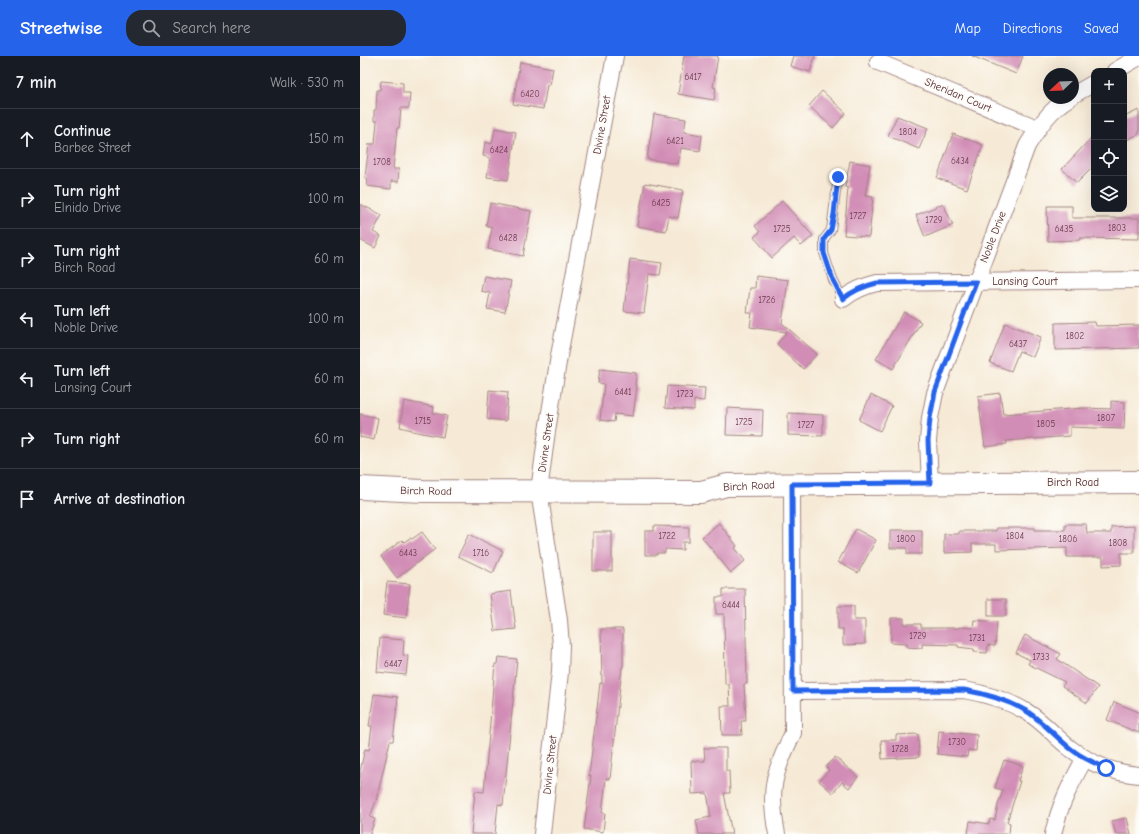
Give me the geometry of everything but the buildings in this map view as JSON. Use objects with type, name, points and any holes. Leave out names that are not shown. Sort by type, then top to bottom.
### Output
[{"type":"street","name":"Divine Street","points":[[542,834],[560,672],[561,646],[559,620],[539,492],[559,356],[615,56]]},
{"type":"street","points":[[1120,68],[1139,57]]},
{"type":"street","name":"Sheridan Court","points":[[878,62],[1037,128]]},
{"type":"street","points":[[1079,92],[1091,85]]},
{"type":"street","name":"Noble Drive","points":[[930,483],[928,441],[930,418],[935,392],[1027,146],[1037,128],[1049,114],[1062,104]]},
{"type":"street","name":"Lansing Court","points":[[843,299],[850,293],[862,287],[877,283],[1139,280]]},
{"type":"street","name":"Birch Road","points":[[360,488],[423,491],[701,492],[727,485],[1139,482]]},
{"type":"street","points":[[777,834],[774,815],[774,779],[781,758],[793,732],[792,484]]},
{"type":"street","points":[[793,691],[964,690],[988,694],[1009,702],[1028,712],[1071,749],[1085,758],[1106,768],[1139,775]]},
{"type":"street","points":[[1053,834],[1066,793],[1085,758]]},
{"type":"lane","points":[[838,177],[831,230],[824,239],[824,253],[833,280],[843,299]]},
{"type":"route","points":[[838,177],[834,214],[831,230],[824,239],[824,253],[833,280],[843,299],[850,293],[862,287],[877,283],[976,282],[935,392],[930,418],[928,441],[930,483],[792,484],[793,691],[964,690],[988,694],[1009,702],[1028,712],[1071,749],[1085,758],[1106,768]]}]
